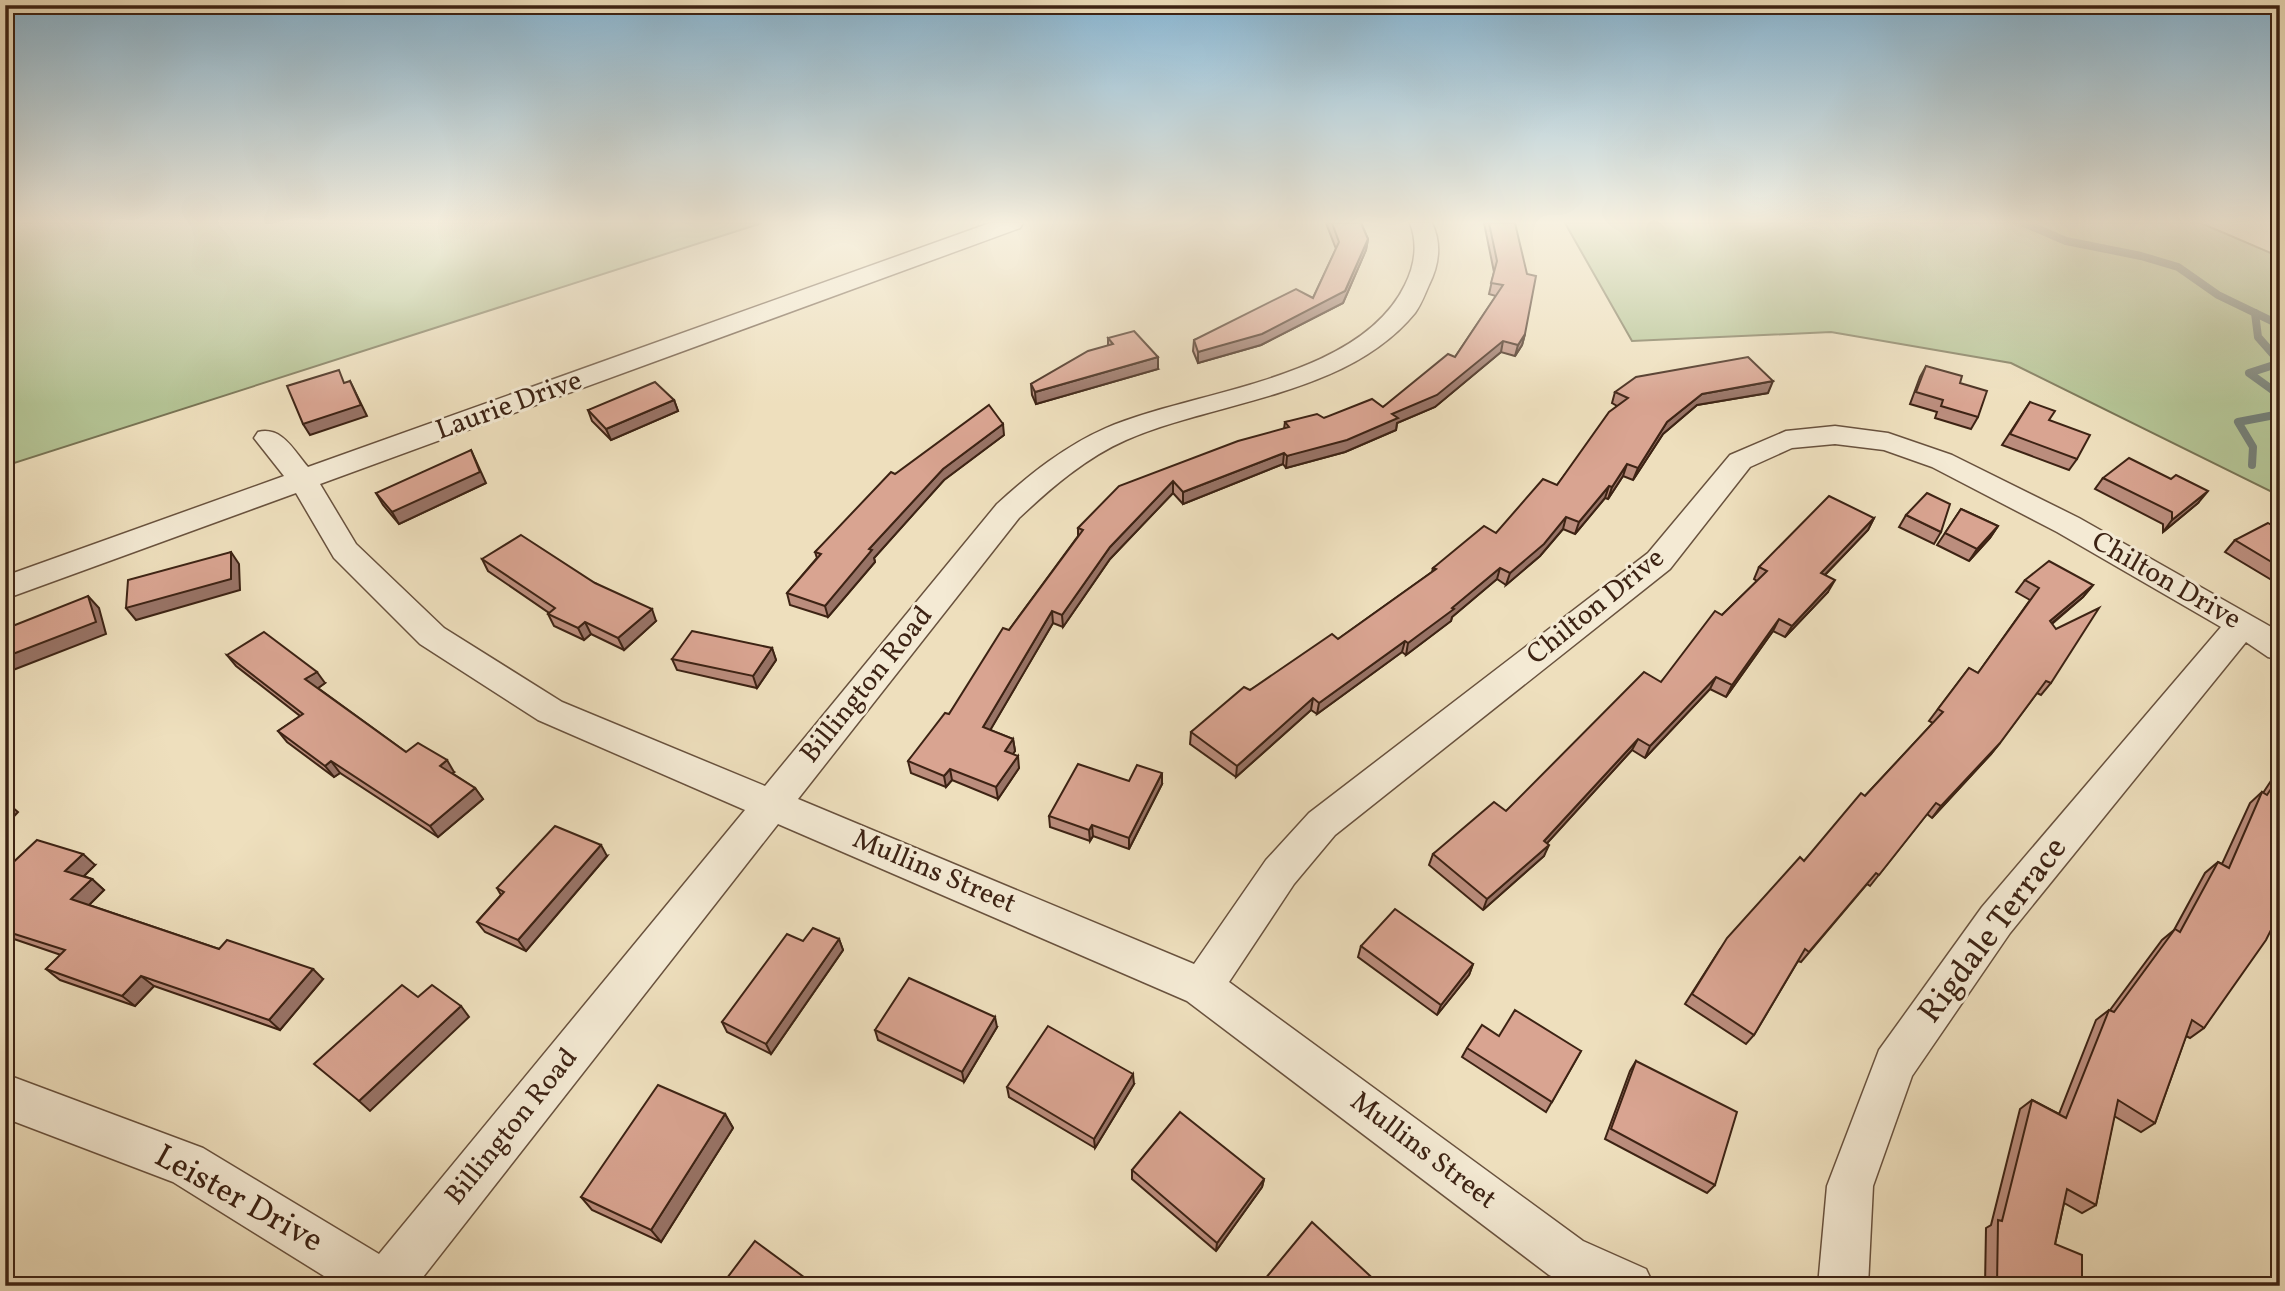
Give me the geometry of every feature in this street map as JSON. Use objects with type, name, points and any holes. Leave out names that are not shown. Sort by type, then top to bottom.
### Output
[{"type":"street","name":"Laurie Drive","points":[[5,588],[846,283]]},
{"type":"street","name":"Billington Road","points":[[386,1286],[772,802],[1008,512],[1039,482],[1076,455],[1130,428],[1298,377],[1355,353],[1403,314],[1418,294],[1421,283]]},
{"type":"street","name":"Chilton Drive","points":[[1202,987],[1280,872],[1322,824],[1659,561],[1740,461],[1786,440],[1835,435],[1888,442],[1942,461],[2068,525],[2280,648]]},
{"type":"street","name":"Mullins Street","points":[[268,438],[303,480],[345,551],[432,636],[550,710],[772,802],[1202,987],[1566,1258],[1629,1286]]},
{"type":"street","name":"Rigdale Terrace","points":[[1843,1286],[1850,1186],[1894,1065],[1996,920],[2242,624]]},
{"type":"street","name":"Leister Drive","points":[[5,1096],[187,1164],[386,1286]]},
{"type":"green space","points":[[5,283],[574,283],[5,466]]},
{"type":"green space","points":[[1599,283],[2280,283],[2280,496],[2011,363],[1831,332],[1632,341]]},
{"type":"building","points":[[1320,283],[1348,283],[1345,291],[1262,334],[1198,352],[1194,340],[1296,289],[1313,298]]},
{"type":"building","points":[[1492,283],[1535,283],[1525,334],[1518,345],[1503,341],[1437,395],[1392,414],[1398,418],[1347,440],[1287,456],[1284,453],[1183,492],[1173,481],[1110,547],[1062,615],[1052,611],[983,727],[1013,739],[1005,751],[1018,756],[996,787],[950,769],[944,776],[908,761],[945,713],[949,714],[1003,628],[1009,630],[1083,530],[1078,528],[1119,486],[1238,441],[1289,427],[1285,422],[1317,414],[1324,418],[1372,399],[1383,407],[1448,354],[1455,357],[1503,285]]},
{"type":"building","points":[[1134,331],[1158,357],[1035,392],[1031,384],[1088,351],[1113,344],[1108,338]]},
{"type":"building","points":[[1748,357],[1773,381],[1702,394],[1667,422],[1638,468],[1627,464],[1612,487],[1609,486],[1579,522],[1566,517],[1544,544],[1510,573],[1500,568],[1452,608],[1454,609],[1408,643],[1405,641],[1319,703],[1313,698],[1237,766],[1191,732],[1244,687],[1250,690],[1332,634],[1338,639],[1436,569],[1433,568],[1484,526],[1496,533],[1543,479],[1557,485],[1609,412],[1628,398],[1615,392],[1636,377]]},
{"type":"building","points":[[1926,366],[1962,376],[1960,383],[1987,391],[1978,417],[1941,406],[1943,400],[1916,392]]},
{"type":"building","points":[[339,370],[344,383],[350,381],[361,405],[303,424],[287,386]]},
{"type":"building","points":[[655,382],[674,400],[606,429],[588,410]]},
{"type":"building","points":[[2030,402],[2055,411],[2049,420],[2090,435],[2077,459],[2010,434]]},
{"type":"building","points":[[989,405],[1003,424],[943,469],[869,549],[872,550],[825,606],[787,593],[821,554],[815,552],[891,472],[895,474]]},
{"type":"building","points":[[471,450],[480,472],[392,512],[376,493]]},
{"type":"building","points":[[2129,458],[2171,479],[2176,475],[2208,491],[2172,520],[2172,512],[2103,478]]},
{"type":"building","points":[[1927,493],[1950,504],[1941,532],[1906,515]]},
{"type":"building","points":[[1829,496],[1874,518],[1821,573],[1835,580],[1792,626],[1779,619],[1732,685],[1716,677],[1650,746],[1638,739],[1544,841],[1549,845],[1487,899],[1433,854],[1494,802],[1506,811],[1644,672],[1661,682],[1715,611],[1722,615],[1767,571],[1759,567]]},
{"type":"building","points":[[1961,509],[1998,526],[1977,549],[1945,533]]},
{"type":"building","points":[[2268,523],[2280,530],[2280,567],[2235,540]]},
{"type":"building","points":[[521,535],[595,583],[652,609],[618,638],[585,622],[578,628],[548,614],[555,608],[482,559]]},
{"type":"building","points":[[231,552],[231,579],[126,608],[128,580]]},
{"type":"building","points":[[2049,561],[2093,585],[2050,621],[2056,629],[2099,608],[2051,683],[2046,681],[2000,743],[1941,806],[1936,803],[1879,875],[1876,873],[1809,952],[1805,949],[1754,1035],[1692,994],[1727,938],[1800,857],[1804,861],[1861,793],[1865,796],[1943,712],[1938,709],[1969,668],[1978,673],[2039,588],[2025,580]]},
{"type":"building","points":[[88,596],[96,622],[5,657],[5,629]]},
{"type":"building","points":[[692,631],[772,648],[753,676],[672,659]]},
{"type":"building","points":[[264,632],[317,672],[305,679],[406,752],[418,743],[447,760],[440,766],[475,788],[430,826],[331,761],[325,766],[278,731],[303,714],[227,655]]},
{"type":"building","points":[[1078,764],[1129,781],[1137,765],[1162,773],[1129,838],[1092,825],[1089,830],[1049,816]]},
{"type":"building","points":[[2280,775],[2280,912],[2266,940],[2204,1028],[2192,1020],[2155,1123],[2118,1100],[2096,1205],[2067,1189],[2055,1244],[2082,1255],[2082,1286],[1997,1286],[1998,1220],[2002,1221],[2032,1100],[2066,1118],[2109,1010],[2114,1012],[2175,929],[2180,932],[2218,862],[2229,868],[2262,792],[2267,795]]},
{"type":"building","points":[[555,826],[601,845],[518,940],[477,922],[504,892],[497,888]]},
{"type":"building","points":[[37,840],[83,854],[65,871],[92,879],[71,899],[219,949],[227,940],[313,969],[269,1020],[141,976],[122,996],[46,969],[65,950],[5,931],[5,914],[9,910],[5,909],[5,870]]},
{"type":"building","points":[[1395,909],[1473,964],[1441,1005],[1361,946]]},
{"type":"building","points":[[813,928],[839,939],[766,1044],[722,1022],[787,934],[803,941]]},
{"type":"building","points":[[909,978],[995,1017],[962,1072],[875,1030]]},
{"type":"building","points":[[402,985],[418,997],[432,985],[461,1006],[359,1101],[314,1064]]},
{"type":"building","points":[[1515,1010],[1581,1051],[1552,1102],[1467,1048],[1482,1025],[1499,1036]]},
{"type":"building","points":[[1048,1026],[1133,1074],[1094,1139],[1007,1087]]},
{"type":"building","points":[[1636,1061],[1737,1112],[1715,1185],[1611,1129]]},
{"type":"building","points":[[658,1085],[725,1114],[651,1230],[581,1197]]},
{"type":"building","points":[[1180,1112],[1264,1179],[1217,1243],[1132,1170]]},
{"type":"building","points":[[1312,1222],[1381,1286],[1273,1286],[1265,1279]]},
{"type":"building","points":[[755,1241],[816,1286],[721,1286]]},
{"type":"waterway","points":[[2201,283],[2218,295],[2280,325]]},
{"type":"waterway","points":[[2255,313],[2258,337],[2280,362]]},
{"type":"waterway","points":[[2280,363],[2249,373],[2274,391],[2280,399]]},
{"type":"waterway","points":[[2252,465],[2253,447],[2238,422],[2280,414]]}]
